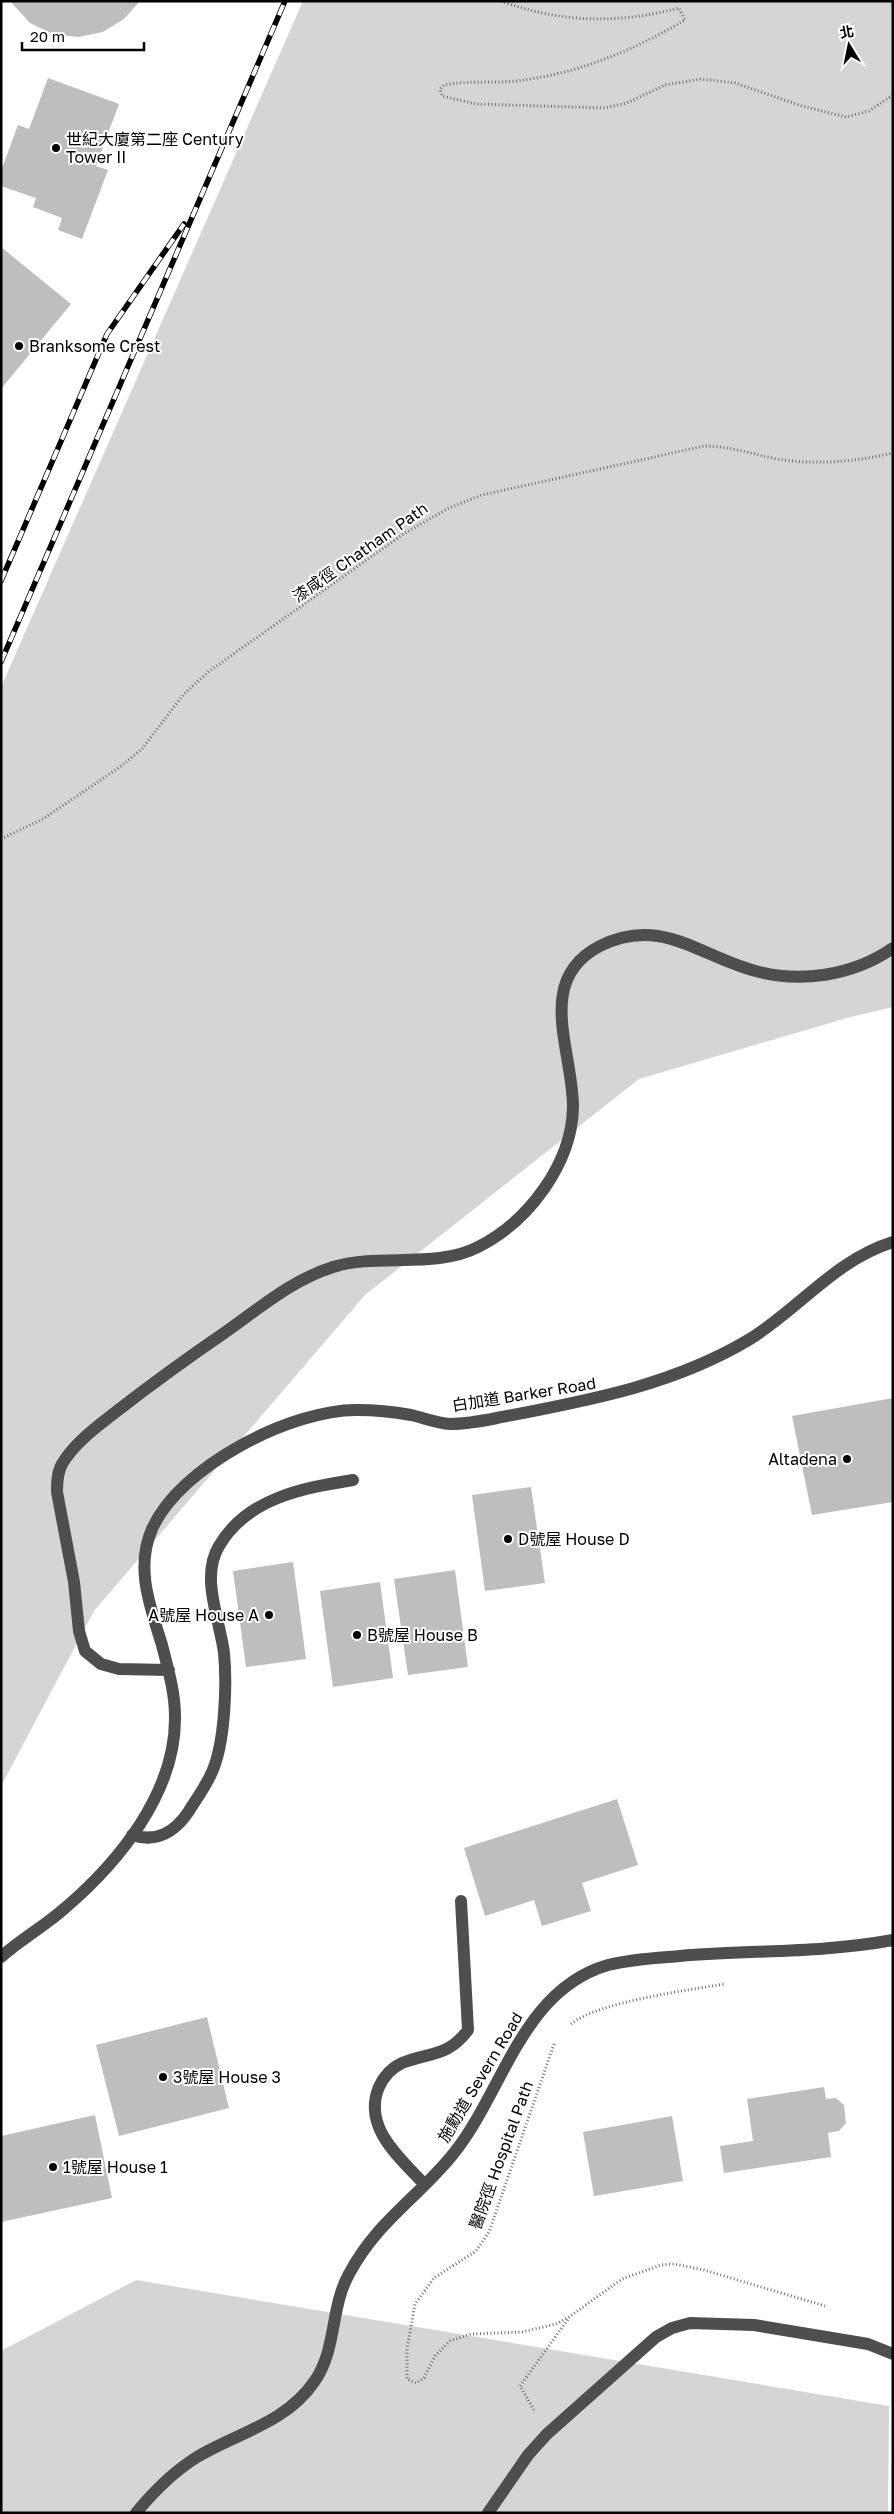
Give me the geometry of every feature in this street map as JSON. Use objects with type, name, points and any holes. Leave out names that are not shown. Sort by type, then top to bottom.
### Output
[{"type":"street","points":[[169,1670],[119,1669],[101,1664],[85,1651],[79,1631],[74,1582],[57,1492],[57,1478],[61,1465],[76,1445],[176,1365],[268,1300],[302,1280],[347,1264],[431,1258],[463,1253],[489,1240],[517,1218],[550,1180],[568,1140],[573,1105],[562,1024],[562,994],[570,971],[579,960],[591,951],[623,938],[659,936],[694,945],[751,970],[794,976],[844,972],[871,962],[893,948]]},
{"type":"street","name":"白加道 Barker Road","points":[[1,1957],[78,1896],[132,1835],[147,1813],[159,1789],[172,1747],[176,1719],[169,1670],[144,1582],[143,1571],[146,1545],[159,1515],[192,1480],[238,1447],[283,1425],[330,1411],[378,1410],[441,1423],[466,1423],[601,1398],[639,1388],[699,1365],[748,1340],[775,1322],[827,1278],[847,1264],[872,1250],[893,1242]]},
{"type":"street","points":[[132,1835],[145,1839],[157,1838],[171,1831],[185,1816],[205,1787],[218,1757],[223,1728],[224,1655],[211,1577],[218,1547],[240,1520],[272,1499],[324,1485],[353,1480]]},
{"type":"street","points":[[424,2184],[392,2149],[379,2129],[374,2108],[375,2096],[385,2076],[394,2067],[443,2052],[460,2040],[468,2030],[461,1901]]},
{"type":"street","name":"施勳道 Severn Road","points":[[136,2513],[176,2472],[199,2456],[282,2414],[313,2384],[328,2355],[336,2310],[347,2277],[364,2248],[391,2216],[452,2156],[465,2138],[534,2018],[561,1989],[605,1966],[639,1960],[712,1954],[817,1951],[893,1940]]},
{"type":"street","points":[[488,2513],[528,2455],[547,2434],[656,2337],[672,2328],[690,2323],[754,2325],[810,2332],[868,2344],[893,2354]]},
{"type":"path","points":[[501,1],[537,13],[585,19],[623,19],[679,8],[685,20],[654,38],[581,68],[525,80],[444,85],[440,89],[442,96],[476,104],[604,108],[627,103],[665,85],[689,80],[707,80],[735,83],[802,106],[846,117],[862,114],[893,95]]},
{"type":"path","name":"漆咸徑 Chatham Path","points":[[1,839],[51,814],[142,749],[183,695],[208,672],[405,533],[429,518],[465,501],[502,490],[704,446],[727,447],[775,458],[811,462],[859,460],[893,453]]},
{"type":"path","points":[[565,2028],[582,2016],[603,2009],[729,1983]]},
{"type":"path","name":"醫院徑 Hospital Path","points":[[559,2036],[550,2054],[489,2232],[476,2252],[434,2278],[414,2304],[406,2349],[407,2379],[416,2383],[424,2378],[443,2346],[459,2336],[522,2332],[549,2326],[569,2317],[622,2279],[648,2268],[674,2264],[704,2270],[826,2306]]},
{"type":"path","points":[[547,2434],[520,2386],[569,2317]]},
{"type":"shaded area","points":[[303,1],[893,1],[893,1007],[847,1018],[639,1079],[365,1295],[94,1611],[1,1786],[1,687]]},
{"type":"shaded area","points":[[136,2280],[889,2406],[888,2513],[1,2513],[1,2351]]},
{"type":"building","points":[[10,1],[140,1],[124,19],[103,32],[78,37],[53,34],[30,23]]},
{"type":"building","name":"世紀大廈第二座 Century Tower II","points":[[48,78],[119,104],[96,166],[108,170],[82,239],[58,230],[62,218],[33,207],[36,198],[1,186],[1,171],[18,125],[29,129]]},
{"type":"building","name":"Branksome Crest","points":[[1,247],[71,304],[1,389]]},
{"type":"building","name":"Altadena","points":[[893,1398],[893,1502],[812,1515],[792,1416]]},
{"type":"building","name":"D號屋 House D","points":[[531,1487],[545,1583],[485,1591],[472,1495]]},
{"type":"building","name":"A號屋 House A","points":[[293,1562],[306,1659],[246,1667],[233,1571]]},
{"type":"building","points":[[455,1570],[468,1667],[408,1675],[394,1579]]},
{"type":"building","name":"B號屋 House B","points":[[380,1582],[393,1678],[333,1687],[320,1591]]},
{"type":"building","points":[[617,1799],[638,1865],[582,1883],[591,1911],[542,1926],[534,1900],[485,1916],[464,1848]]},
{"type":"building","name":"3號屋 House 3","points":[[207,2017],[229,2108],[119,2136],[96,2045]]},
{"type":"building","points":[[824,2087],[826,2099],[836,2098],[844,2105],[846,2123],[839,2131],[828,2133],[831,2157],[724,2173],[720,2146],[753,2141],[747,2099]]},
{"type":"building","name":"1號屋 House 1","points":[[95,2115],[112,2198],[1,2222],[1,2136]]},
{"type":"building","points":[[672,2116],[683,2181],[594,2196],[583,2132]]},
{"type":"railway","points":[[1,662],[285,1]]},
{"type":"railway","points":[[1,581],[107,334],[184,224]]},
{"type":"place","name":"世紀大廈第二座 Century Tower II","points":[[56,148]]},
{"type":"place","name":"Branksome Crest","points":[[19,346]]},
{"type":"place","name":"Altadena","points":[[847,1459]]},
{"type":"place","name":"D號屋 House D","points":[[508,1539]]},
{"type":"place","name":"A號屋 House A","points":[[269,1615]]},
{"type":"place","name":"B號屋 House B","points":[[357,1635]]},
{"type":"place","name":"3號屋 House 3","points":[[163,2077]]},
{"type":"place","name":"1號屋 House 1","points":[[53,2167]]}]
